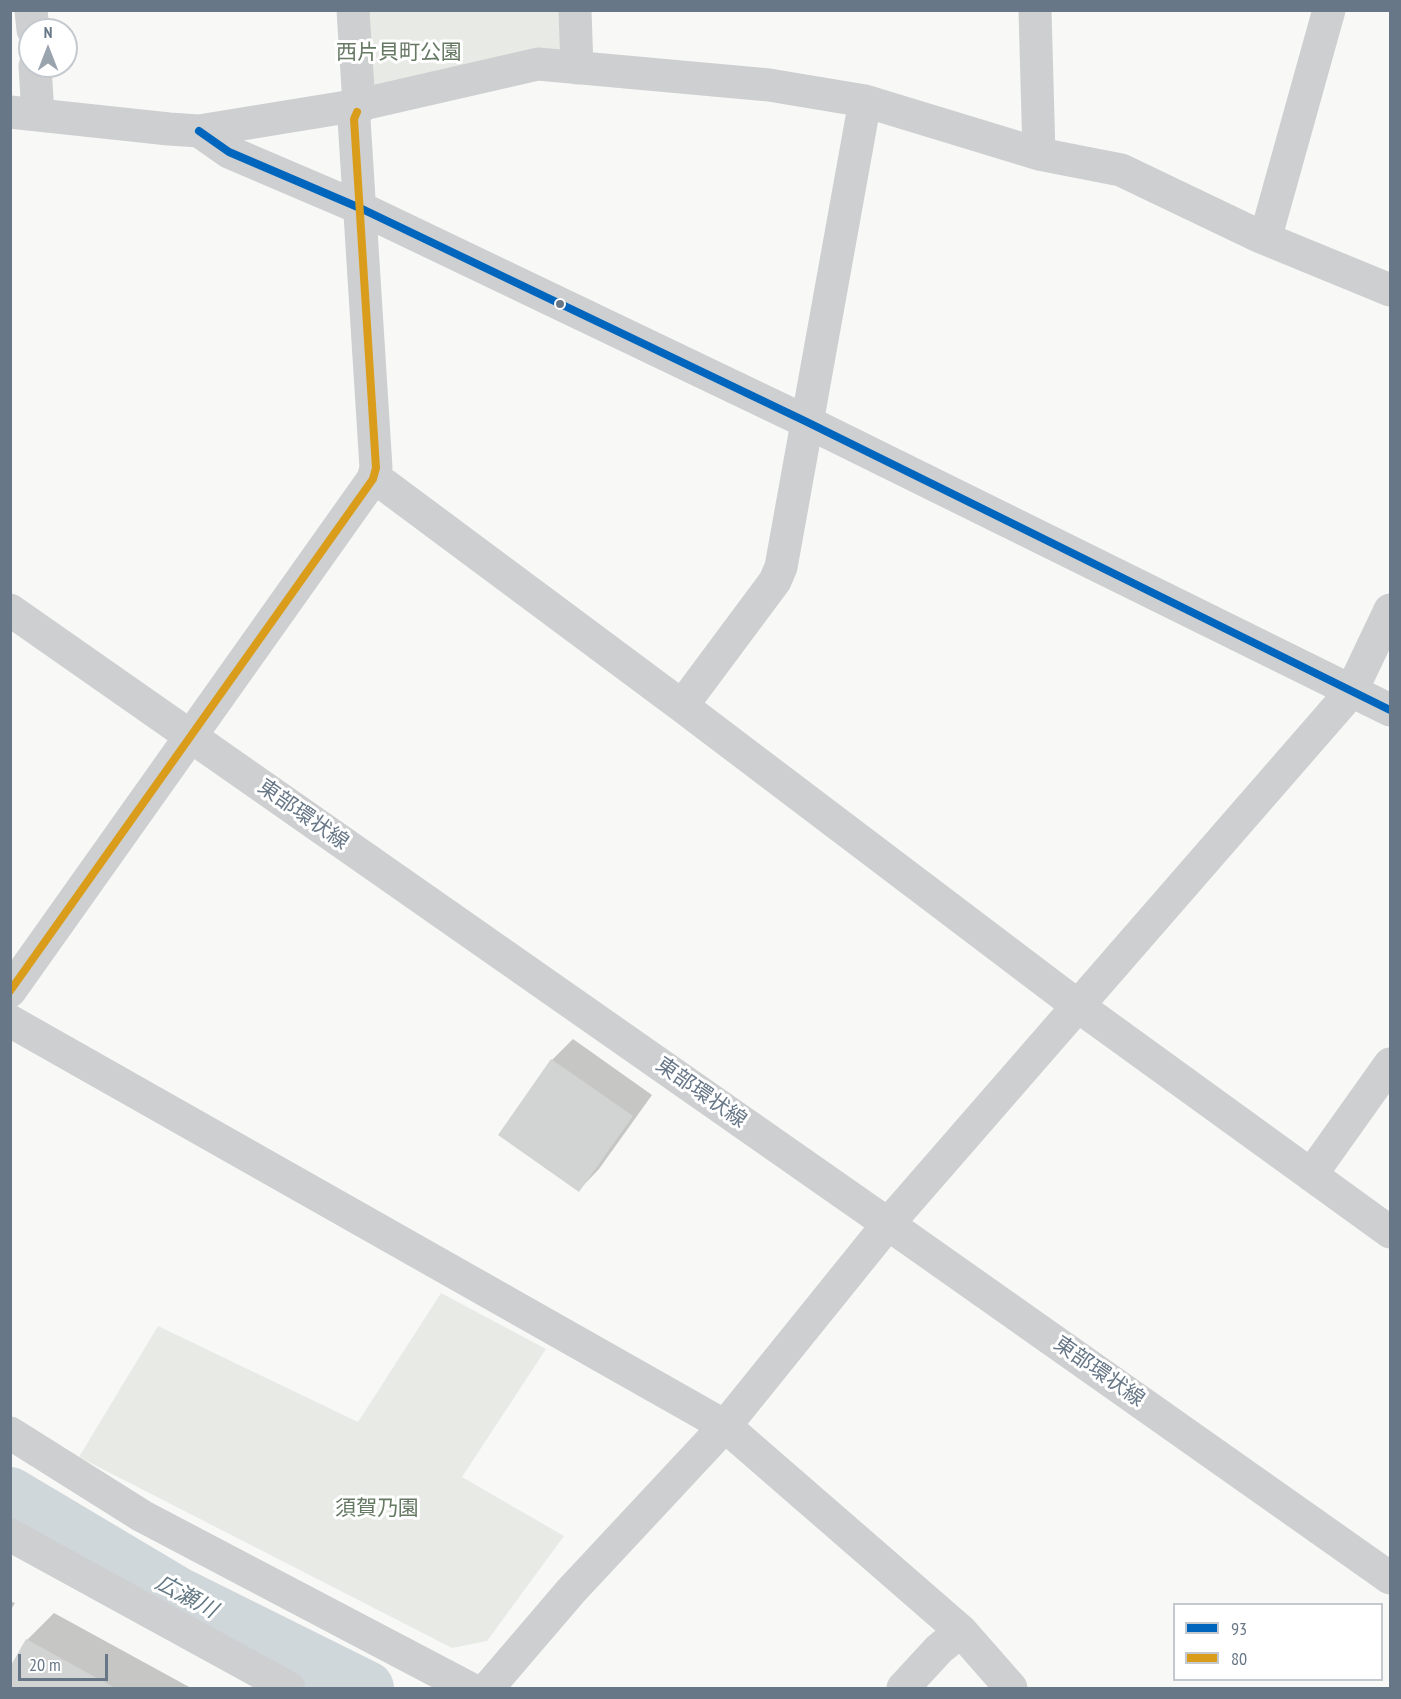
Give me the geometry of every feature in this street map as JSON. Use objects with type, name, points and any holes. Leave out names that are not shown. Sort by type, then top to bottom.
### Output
[{"type":"street","points":[[10,991],[373,479],[376,468],[354,119],[359,105],[353,10]]},
{"type":"street","points":[[575,10],[577,68]]},
{"type":"street","points":[[1035,10],[1039,154]]},
{"type":"street","points":[[1261,237],[1269,225],[1329,10]]},
{"type":"street","points":[[32,78],[24,113],[199,131],[359,105],[538,63],[769,86],[864,101],[1039,154],[1121,170],[1261,237],[1390,290]]},
{"type":"street","points":[[682,706],[775,581],[781,567],[864,101]]},
{"type":"street","points":[[199,131],[230,152],[360,208],[807,422],[1390,710]]},
{"type":"street","points":[[373,479],[386,485],[682,706],[1078,1006],[1390,1232]]},
{"type":"street","name":"東部環状線","points":[[10,610],[1390,1578]]},
{"type":"street","points":[[488,1689],[571,1591],[725,1426],[888,1224],[1351,692],[1390,610]]},
{"type":"street","points":[[10,1021],[725,1426],[961,1631],[1011,1689]]},
{"type":"street","points":[[1311,1175],[1390,1064]]},
{"type":"street","points":[[10,1433],[142,1516],[469,1689]]},
{"type":"street","points":[[10,1536],[289,1689]]},
{"type":"street","points":[[903,1689],[939,1649],[961,1631]]},
{"type":"green space","name":"西片貝町公園","points":[[353,11],[575,11],[577,67],[359,105]]},
{"type":"green space","name":"須賀乃園","points":[[441,1293],[546,1349],[462,1477],[564,1536],[487,1641],[452,1648],[79,1457],[158,1326],[358,1422]]},
{"type":"building","points":[[551,1059],[633,1116],[579,1192],[498,1135]]},
{"type":"building","points":[[26,1639],[115,1688],[10,1688],[10,1667]]},
{"type":"waterway","name":"広瀬川","points":[[10,1494],[178,1594],[367,1688]]},
{"type":"transit line","name":"80","points":[[10,991],[373,479],[376,468],[354,119],[357,112]]},
{"type":"transit line","name":"93","points":[[199,131],[229,152],[360,208],[807,422],[1390,710]]}]
